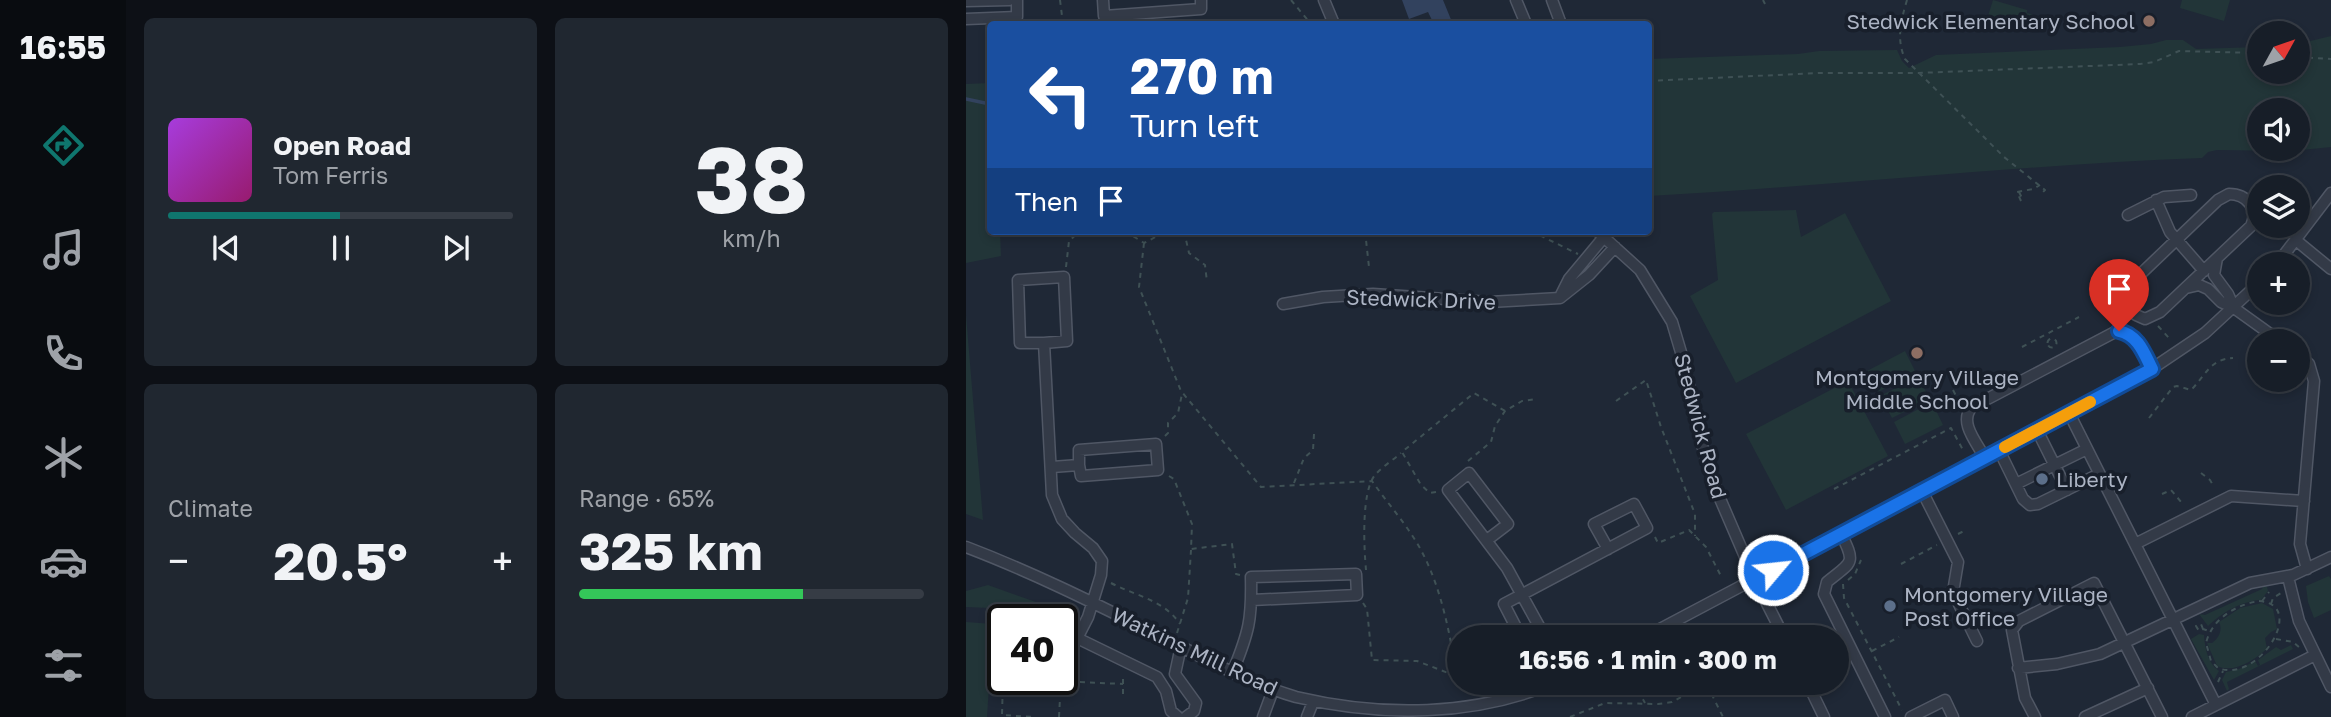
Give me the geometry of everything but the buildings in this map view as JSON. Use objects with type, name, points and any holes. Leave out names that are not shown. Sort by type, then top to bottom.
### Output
[{"type":"street","points":[[966,1],[1009,0]]},
{"type":"street","points":[[966,19],[1017,18],[1017,0]]},
{"type":"street","points":[[1102,0],[1104,16],[1201,9],[1201,0]]},
{"type":"street","points":[[1324,0],[1333,21]]},
{"type":"street","points":[[1516,0],[1523,21]]},
{"type":"street","points":[[1552,0],[1560,21]]},
{"type":"street","points":[[2287,252],[2331,193]]},
{"type":"street","points":[[2229,194],[2241,196],[2252,207],[2253,221],[2217,258],[2156,315],[2145,319],[2136,315],[2124,294],[2127,286],[2218,200],[2229,194]]},
{"type":"street","points":[[2127,215],[2155,200],[2168,196],[2191,195]]},
{"type":"street","points":[[2155,200],[2165,224],[2176,240],[2204,271]]},
{"type":"street","points":[[1560,298],[1569,279],[1600,235]]},
{"type":"street","name":"Stedwick Road","points":[[1602,235],[1645,276],[1672,322],[1706,458],[1728,519],[1778,625]]},
{"type":"street","points":[[2297,241],[2331,269]]},
{"type":"street","points":[[1560,298],[1589,275],[1615,247]]},
{"type":"street","points":[[2217,258],[2214,275],[2228,294],[2234,308]]},
{"type":"street","points":[[1064,277],[1067,341],[1044,343],[1020,343],[1018,280],[1064,277]]},
{"type":"street","points":[[2185,288],[2203,286],[2221,302],[2263,329]]},
{"type":"street","name":"Stedwick Drive","points":[[1283,304],[1373,295],[1489,302],[1560,298]]},
{"type":"street","points":[[1667,625],[2152,369],[2205,333],[2247,295]]},
{"type":"street","points":[[1984,458],[1967,422],[1967,414],[1972,407],[2115,332],[2126,333],[2136,340],[2152,369]]},
{"type":"street","points":[[1044,343],[1052,495],[1062,519],[1093,548],[1102,561],[1093,602],[1078,636]]},
{"type":"street","points":[[2308,569],[2300,544],[2314,381],[2310,367]]},
{"type":"street","points":[[2069,413],[2216,705]]},
{"type":"street","points":[[2037,430],[2067,490]]},
{"type":"street","points":[[1156,444],[1158,470],[1081,476],[1079,450],[1156,444]]},
{"type":"street","points":[[2016,484],[2087,449]]},
{"type":"street","points":[[1999,450],[2025,501],[2032,505],[2099,474]]},
{"type":"street","points":[[1052,467],[1079,465]]},
{"type":"street","points":[[1487,540],[1508,524],[1469,473],[1448,489],[1487,540],[1523,594],[1539,625]]},
{"type":"street","points":[[1923,491],[1959,565],[1953,588],[1954,595],[1977,641]]},
{"type":"street","points":[[2135,544],[2231,496],[2304,501]]},
{"type":"street","points":[[1515,625],[1504,604],[1608,549],[1647,528],[1634,504],[1594,524],[1608,549]]},
{"type":"street","points":[[1841,534],[1850,551],[1851,561],[1845,569],[1830,579],[1824,588],[1825,598],[1885,717]]},
{"type":"street","name":"Watkins Mill Road","points":[[966,547],[1093,602],[1273,690],[1357,715],[1452,712],[1522,695]]},
{"type":"street","points":[[2018,668],[2057,664],[2100,654],[2250,583],[2288,577],[2331,557]]},
{"type":"street","points":[[1233,671],[1248,635],[1252,600],[1251,577],[1356,574],[1357,595],[1252,600]]},
{"type":"street","points":[[2288,577],[2299,621],[2331,687]]},
{"type":"street","points":[[2035,717],[2025,698],[2012,630],[2019,621],[2094,583],[2162,717]]},
{"type":"street","points":[[1078,638],[1157,677],[1166,688],[1171,711],[1178,717]]},
{"type":"street","points":[[1177,644],[1175,674],[1196,704],[1192,713],[1186,717]]},
{"type":"street","points":[[2192,717],[2205,714],[2216,705],[2315,655]]},
{"type":"street","points":[[2085,717],[2148,688]]},
{"type":"street","points":[[1263,717],[1273,690]]},
{"type":"street","points":[[1813,695],[1824,717]]},
{"type":"street","points":[[1911,717],[1945,700],[1953,717]]},
{"type":"street","points":[[1307,717],[1313,702]]},
{"type":"path","points":[[1060,0],[1063,21]]},
{"type":"path","points":[[1292,0],[1309,21]]},
{"type":"path","points":[[1763,0],[1765,4]]},
{"type":"path","points":[[1907,0],[1901,24],[1900,48],[1905,59],[2015,168],[2041,185],[2045,190],[2042,193]]},
{"type":"path","points":[[1652,81],[2140,64],[2154,62],[2179,51],[2247,52]]},
{"type":"path","points":[[2310,58],[2331,59]]},
{"type":"path","points":[[2022,200],[2017,192],[2041,185]]},
{"type":"path","points":[[1064,277],[1069,241],[1076,235]]},
{"type":"path","points":[[1131,235],[1144,243]]},
{"type":"path","points":[[1144,243],[1159,235]]},
{"type":"path","points":[[1185,235],[1189,253],[1205,265],[1207,282]]},
{"type":"path","points":[[1365,235],[1369,267]]},
{"type":"path","points":[[1539,235],[1581,255]]},
{"type":"path","points":[[1144,243],[1139,287],[1183,393],[1261,486],[1372,481]]},
{"type":"path","points":[[2022,347],[2079,317]]},
{"type":"path","points":[[2047,334],[2049,339]]},
{"type":"path","points":[[2149,418],[2173,387],[2192,390],[2214,362],[2218,359],[2233,358]]},
{"type":"path","points":[[1616,401],[1646,380],[1695,514],[1695,536]]},
{"type":"path","points":[[1156,444],[1168,433],[1168,423],[1178,414],[1183,393]]},
{"type":"path","points":[[1356,574],[1366,572],[1363,539],[1366,507],[1373,477],[1474,393],[1505,411]]},
{"type":"path","points":[[1469,473],[1468,460],[1491,442],[1494,426],[1505,411],[1522,401],[1537,399]]},
{"type":"path","points":[[1834,489],[1951,428],[1963,450]]},
{"type":"path","points":[[1293,485],[1304,458],[1313,450],[1314,434]]},
{"type":"path","points":[[1402,452],[1421,485],[1430,493],[1448,489]]},
{"type":"path","points":[[1158,470],[1174,479],[1192,524],[1188,598],[1177,644]]},
{"type":"path","points":[[2201,473],[2214,487]]},
{"type":"path","points":[[1372,481],[1422,552],[1447,625]]},
{"type":"path","points":[[2162,494],[2175,485]]},
{"type":"path","points":[[2171,490],[2182,503]]},
{"type":"path","points":[[1647,528],[1650,526],[1658,543],[1689,530],[1706,547],[1722,578]]},
{"type":"path","points":[[1901,564],[1966,530]]},
{"type":"path","points":[[1191,549],[1232,544],[1236,573],[1251,577]]},
{"type":"path","points":[[1860,552],[1859,568],[1843,584],[1842,591],[1905,717]]},
{"type":"path","points":[[1100,578],[1125,591],[1161,604],[1181,625]]},
{"type":"path","points":[[2261,601],[2271,605],[2278,618],[2279,631],[2275,639],[2258,659],[2234,670],[2223,670],[2214,664],[2206,647],[2210,631],[2231,611],[2267,597],[2269,588]]},
{"type":"path","points":[[2271,605],[2273,598],[2285,592]]},
{"type":"path","points":[[1357,595],[1367,609],[1372,660],[1417,661],[1447,672]]},
{"type":"path","points":[[2187,624],[2199,631],[2210,631]]},
{"type":"path","points":[[2196,627],[2200,624],[2203,629]]},
{"type":"path","points":[[1871,652],[1899,637]]},
{"type":"path","points":[[2275,639],[2293,642],[2302,650]]},
{"type":"path","points":[[2215,689],[2223,670]]},
{"type":"path","points":[[1123,677],[1123,694]]},
{"type":"path","points":[[1078,681],[1123,684]]},
{"type":"path","points":[[1003,695],[1002,715],[1033,717]]},
{"type":"path","points":[[1059,717],[1060,695]]},
{"type":"path","points":[[1640,695],[1645,704]]},
{"type":"path","points":[[1570,717],[1605,703],[1672,702],[1685,695]]},
{"type":"path","points":[[1713,695],[1723,717]]},
{"type":"green space","points":[[1993,0],[2041,17],[2036,31],[1988,16]]},
{"type":"green space","points":[[2182,0],[2230,0],[2224,21],[2180,8]]},
{"type":"green space","points":[[2331,36],[2331,147],[2310,149],[2310,98],[2247,98],[2247,150],[2217,150],[2208,152],[2202,158],[2063,165],[1652,196],[1652,59],[1897,50],[1909,68],[1936,55],[2120,47],[2166,40],[2183,40],[2196,49],[2247,47],[2247,84],[2310,84],[2310,41]]},
{"type":"green space","points":[[987,83],[987,235],[1000,235],[1001,256],[966,263],[966,84]]},
{"type":"green space","points":[[1796,210],[1801,237],[1845,213],[1891,301],[1736,383],[1690,296],[1718,280],[1712,214]]},
{"type":"green space","points":[[966,315],[983,520],[966,514]]},
{"type":"green space","points":[[1905,351],[1916,373],[1878,392],[1867,371]]},
{"type":"green space","points":[[1918,377],[1930,399],[1892,418],[1880,396]]},
{"type":"green space","points":[[1848,381],[1888,456],[1786,510],[1746,434]]},
{"type":"green space","points":[[1932,402],[1943,425],[1905,444],[1894,422]]},
{"type":"green space","points":[[2329,576],[2331,610],[2314,618],[2306,586]]},
{"type":"green space","points":[[988,585],[1041,604],[987,604],[987,608],[966,607],[966,591]]},
{"type":"green space","points":[[2264,585],[2268,591],[2261,600],[2232,608],[2208,626],[2199,614],[2205,615],[2262,589]]},
{"type":"green space","points":[[2262,603],[2273,609],[2277,629],[2265,638],[2267,649],[2237,667],[2217,666],[2207,643],[2212,643],[2218,636],[2221,628],[2219,622],[2240,608]]},
{"type":"green space","points":[[966,622],[987,624],[987,717],[966,717]]},
{"type":"green space","points":[[2199,634],[2204,635],[2209,659],[2219,671],[2214,680],[2191,639]]},
{"type":"green space","points":[[2291,645],[2293,649],[2227,682],[2227,691],[2222,680],[2226,672],[2255,661],[2258,666],[2258,660],[2276,647],[2281,650]]},
{"type":"water","points":[[1402,0],[1443,0],[1452,21],[1432,21],[1428,12],[1409,19]]},
{"type":"waterway","points":[[966,99],[987,103]]},
{"type":"slow traffic","points":[[2005,447],[2090,402]]},
{"type":"place","name":"Stedwick Elementary School","points":[[2149,21]]},
{"type":"place","name":"Montgomery Village Middle School","points":[[1917,353]]},
{"type":"place","name":"Liberty","points":[[2042,479]]},
{"type":"place","name":"Montgomery Village Post Office","points":[[1890,606]]},
{"type":"route","points":[[1773,570],[2152,369],[2136,340],[2119,331]]}]
